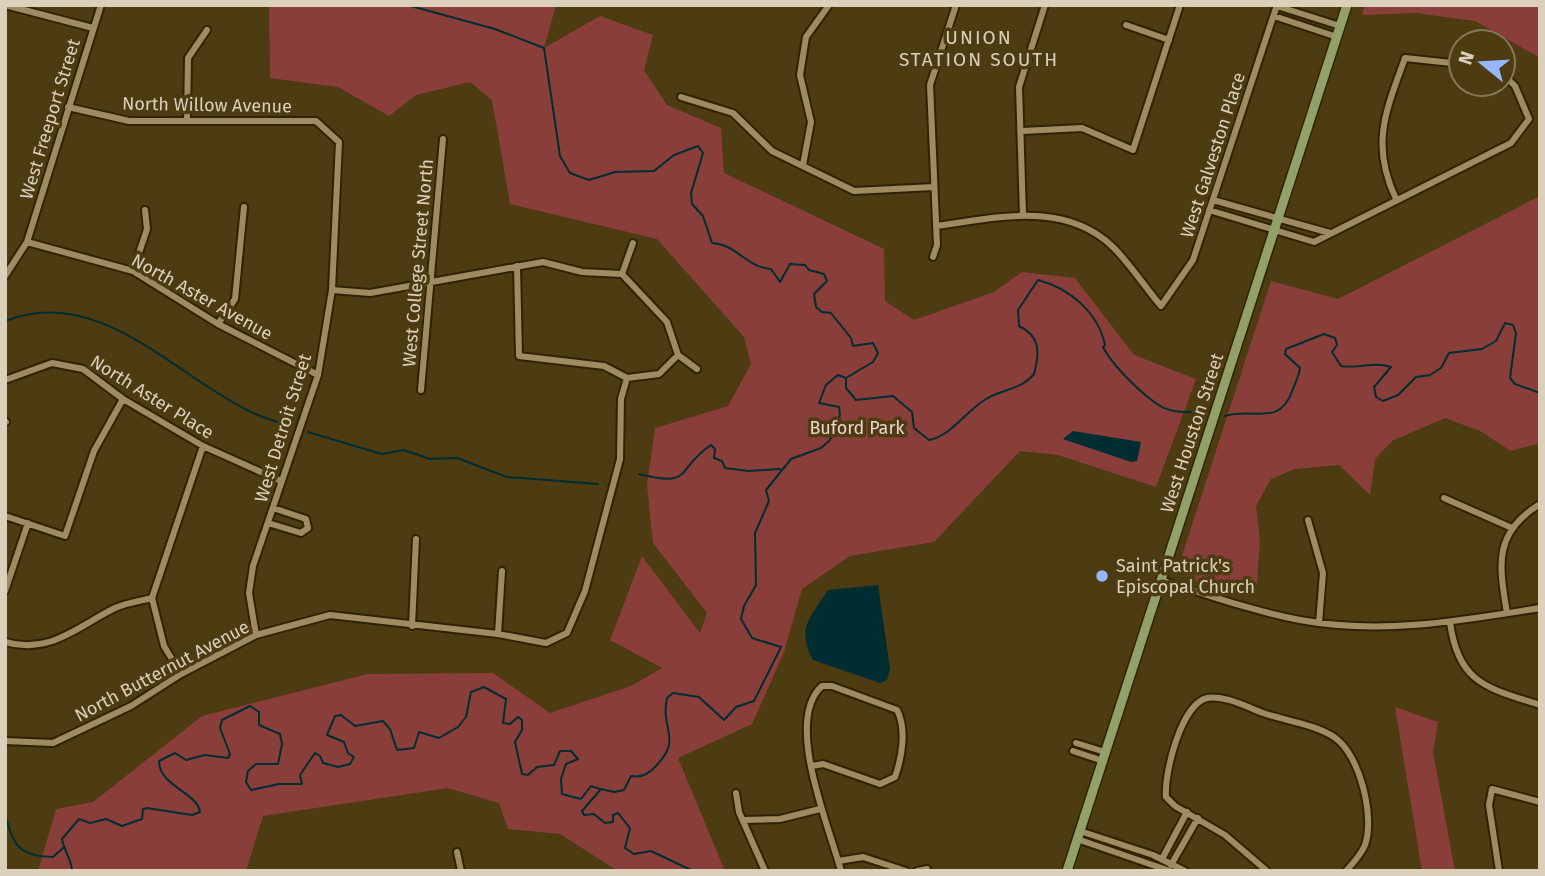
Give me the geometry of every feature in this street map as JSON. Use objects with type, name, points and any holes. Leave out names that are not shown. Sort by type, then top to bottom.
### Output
[{"type":"main road","name":"West Houston Street","points":[[1067,871],[1347,5]]},
{"type":"street","name":"West Freeport Street","points":[[27,242],[101,5]]},
{"type":"street","points":[[803,164],[811,122],[800,75],[806,37],[829,5]]},
{"type":"street","points":[[933,257],[937,245],[930,85],[956,5]]},
{"type":"street","points":[[936,226],[1023,215],[1019,87],[1045,5]]},
{"type":"street","points":[[1022,131],[1082,128],[1133,150],[1180,5]]},
{"type":"street","points":[[5,6],[93,28]]},
{"type":"street","points":[[1277,6],[1340,26]]},
{"type":"street","name":"West Galveston Place","points":[[1023,215],[1070,219],[1112,246],[1161,306],[1193,260],[1277,6]]},
{"type":"street","points":[[1274,16],[1337,37]]},
{"type":"street","points":[[1126,25],[1169,40]]},
{"type":"street","points":[[187,119],[188,58],[207,30]]},
{"type":"street","points":[[1396,199],[1386,176],[1381,144],[1384,118],[1405,58],[1447,62]]},
{"type":"street","points":[[1209,210],[1314,242],[1511,143],[1529,119],[1517,91]]},
{"type":"street","points":[[681,97],[733,113],[772,151],[854,191],[934,187]]},
{"type":"street","name":"North Willow Avenue","points":[[68,107],[129,121],[316,121],[339,142]]},
{"type":"street","name":"West College Street North","points":[[421,390],[428,284],[443,139]]},
{"type":"street","name":"West Detroit Street","points":[[256,635],[249,593],[253,566],[318,375],[332,290],[339,142]]},
{"type":"street","points":[[1213,200],[1331,233]]},
{"type":"street","points":[[218,324],[235,299],[244,207]]},
{"type":"street","points":[[133,271],[147,229],[145,210]]},
{"type":"street","points":[[5,276],[27,242]]},
{"type":"street","name":"North Aster Avenue","points":[[27,242],[133,271],[218,324],[318,375]]},
{"type":"street","points":[[622,274],[633,243]]},
{"type":"street","points":[[332,290],[370,293],[543,262],[582,272],[622,274],[667,322],[678,355],[698,369]]},
{"type":"street","points":[[517,266],[519,356],[604,366],[627,378],[659,374],[678,355]]},
{"type":"street","name":"North Aster Place","points":[[5,380],[52,363],[83,369],[123,399],[203,446],[281,481]]},
{"type":"street","name":"North Butternut Avenue","points":[[5,741],[53,743],[131,706],[181,674],[256,635],[330,615],[498,634],[546,643],[567,633],[585,591],[620,458],[621,399],[627,378]]},
{"type":"street","points":[[5,516],[65,536],[94,451],[123,399]]},
{"type":"street","points":[[181,674],[164,646],[152,598],[203,446]]},
{"type":"street","points":[[1444,498],[1512,528]]},
{"type":"street","points":[[1507,613],[1500,564],[1502,550],[1512,528],[1540,504]]},
{"type":"street","points":[[268,523],[302,533],[308,528],[306,519],[273,508]]},
{"type":"street","points":[[1308,520],[1323,573],[1319,623]]},
{"type":"street","points":[[5,591],[27,523]]},
{"type":"street","points":[[412,626],[416,539]]},
{"type":"street","points":[[498,634],[502,571]]},
{"type":"street","points":[[1161,580],[1251,608],[1319,623],[1388,627],[1450,622],[1540,608]]},
{"type":"street","points":[[5,642],[31,647],[59,641],[117,607],[152,598]]},
{"type":"street","points":[[1450,622],[1457,656],[1472,677],[1493,690],[1540,705]]},
{"type":"street","points":[[812,766],[823,764],[880,784],[895,778],[902,758],[901,717],[897,710],[866,697],[822,686],[815,691],[806,720],[812,766],[820,809],[841,871]]},
{"type":"street","points":[[1267,871],[1240,845],[1166,797],[1168,770],[1182,725],[1188,712],[1199,701],[1219,698],[1229,701],[1332,735],[1346,747],[1361,777],[1368,825],[1364,847],[1346,871]]},
{"type":"street","points":[[1076,743],[1104,757]]},
{"type":"street","points":[[1073,751],[1104,757]]},
{"type":"street","points":[[1499,871],[1489,805],[1492,789],[1540,802]]},
{"type":"street","points":[[736,793],[743,820],[765,871]]},
{"type":"street","points":[[743,820],[780,820],[820,809]]},
{"type":"street","points":[[1161,859],[1187,813]]},
{"type":"street","points":[[1170,868],[1198,818]]},
{"type":"street","points":[[1079,835],[1161,859],[1170,868]]},
{"type":"street","points":[[1079,835],[1185,871]]},
{"type":"street","points":[[1169,844],[1179,849]]},
{"type":"street","points":[[457,852],[461,871]]},
{"type":"street","points":[[838,861],[863,857],[906,871]]},
{"type":"street","points":[[917,871],[927,869]]},
{"type":"green space","name":"Buford Park","points":[[269,5],[556,5],[544,48],[600,16],[653,35],[644,70],[667,105],[721,128],[724,173],[884,249],[885,301],[914,320],[994,292],[1022,272],[1075,278],[1134,355],[1196,379],[1156,487],[1058,455],[1020,451],[934,542],[850,556],[802,589],[784,652],[752,724],[678,758],[725,871],[618,871],[560,834],[508,829],[499,803],[448,788],[263,816],[246,871],[38,871],[56,809],[93,802],[202,716],[368,674],[493,673],[550,713],[631,686],[662,668],[610,640],[642,556],[700,633],[707,613],[653,543],[647,485],[655,428],[728,406],[751,364],[744,337],[657,239],[510,204],[492,100],[470,82],[416,95],[389,116],[338,87],[270,78]]},
{"type":"green space","points":[[1365,5],[1540,5],[1540,58],[1517,45],[1517,28],[1487,28],[1475,21],[1416,13],[1362,15]]},
{"type":"green space","points":[[1540,196],[1540,443],[1511,451],[1480,431],[1445,418],[1392,441],[1375,459],[1370,495],[1339,465],[1295,469],[1271,479],[1256,506],[1260,541],[1256,596],[1188,579],[1179,565],[1271,281],[1338,299]]},
{"type":"green space","points":[[1395,707],[1438,722],[1433,752],[1455,871],[1422,871]]},
{"type":"water","points":[[1073,431],[1141,442],[1137,461],[1131,462],[1063,439]]},
{"type":"water","points":[[878,585],[890,669],[887,680],[880,683],[813,660],[806,640],[807,624],[828,590]]},
{"type":"waterway","points":[[407,5],[495,29],[544,48],[560,156],[570,173],[589,180],[615,172],[654,171],[674,155],[698,146],[703,153],[691,193],[692,204],[703,216],[712,243],[728,247],[755,264],[771,269],[780,282],[790,264],[805,265],[809,270],[824,274],[827,281],[814,294],[816,307],[822,312],[831,313],[851,338],[853,346],[873,343],[878,353],[873,362],[846,378]]},
{"type":"waterway","points":[[693,871],[651,851],[634,854],[625,848],[630,828],[618,813],[613,815],[613,822],[605,823],[594,814],[584,815],[582,811],[601,789],[614,792],[624,790],[631,776],[648,773],[664,756],[670,741],[666,718],[667,698],[673,693],[699,697],[724,720],[736,707],[754,701],[781,647],[752,638],[741,619],[744,606],[756,585],[755,533],[769,501],[766,490],[791,459],[821,448],[830,440],[840,415],[839,407],[819,403],[826,385],[838,375],[846,378],[846,388],[856,400],[893,396],[912,412],[914,428],[929,440],[937,438],[986,399],[1023,383],[1034,374],[1037,346],[1031,335],[1019,326],[1018,310],[1038,280],[1071,295],[1089,312],[1101,333],[1107,354],[1146,396],[1173,411],[1207,412]]},
{"type":"waterway","points":[[5,321],[39,313],[72,315],[104,324],[135,339],[251,412],[292,427]]},
{"type":"waterway","points":[[1225,416],[1265,414],[1281,408],[1288,401],[1300,368],[1285,354],[1286,349],[1324,334],[1335,338],[1337,345],[1332,352],[1341,366],[1391,367],[1374,387],[1376,397],[1383,401],[1398,395],[1416,377],[1430,375],[1441,368],[1449,353],[1482,349],[1496,341],[1505,323],[1513,325],[1516,333],[1510,378],[1515,384],[1540,393]]},
{"type":"waterway","points":[[308,432],[382,454],[404,450],[430,459],[457,458],[507,477],[598,484]]},
{"type":"waterway","points":[[639,474],[668,479],[676,477],[711,445],[715,449],[714,458],[722,461],[725,468],[748,471],[780,469]]},
{"type":"waterway","points":[[72,871],[62,839],[79,819],[90,823],[106,819],[122,826],[142,819],[143,809],[147,808],[192,815],[200,812],[198,805],[165,777],[159,761],[175,753],[186,760],[205,755],[228,758],[230,754],[220,728],[222,720],[250,706],[259,712],[259,725],[280,734],[282,744],[278,764],[256,764],[248,771],[246,782],[251,790],[279,784],[302,784],[300,775],[315,753],[323,763],[338,767],[350,764],[354,757],[348,753],[344,742],[327,735],[335,716],[341,715],[355,726],[383,721],[390,729],[397,750],[414,748],[419,732],[439,738],[458,727],[466,717],[471,692],[484,687],[506,699],[503,723],[510,724],[518,717],[522,720],[522,730],[515,742],[522,774],[528,775],[537,767],[554,765],[560,751],[571,751],[578,759],[566,764],[561,779],[562,794],[581,799],[591,786],[600,789]]},
{"type":"waterway","points":[[5,814],[11,834],[25,851],[53,857],[63,848]]},
{"type":"place","name":"Saint Patrick's Episcopal Church","points":[[1102,576]]},
{"type":"district","name":"UNION STATION SOUTH","points":[[979,48]]}]
